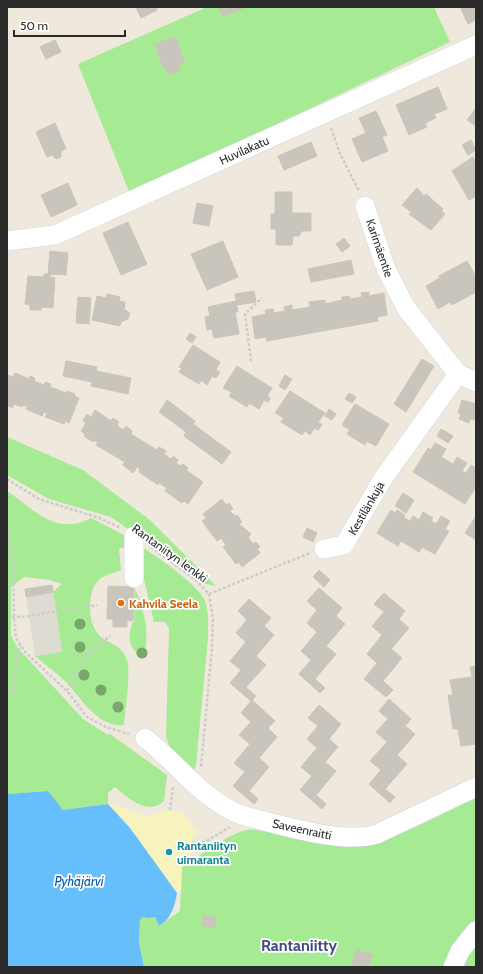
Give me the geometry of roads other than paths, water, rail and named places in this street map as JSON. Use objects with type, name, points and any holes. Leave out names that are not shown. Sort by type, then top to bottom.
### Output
[{"type":"street","name":"Huvilakatu","points":[[7,241],[55,235],[109,212],[169,182],[326,114],[476,44]]},
{"type":"street","name":"Karimäentie","points":[[365,206],[386,269],[403,302],[419,326],[458,374],[476,382]]},
{"type":"street","name":"Kestilänkuja","points":[[324,549],[344,545],[384,477],[458,374]]},
{"type":"street","points":[[134,536],[134,578]]},
{"type":"street","name":"Saveenraitti","points":[[145,738],[165,754],[199,788],[226,809],[241,815],[342,838],[364,838],[377,834],[476,787]]},
{"type":"street","points":[[453,967],[460,951],[476,931]]},
{"type":"water","name":"Pyhäjärvi","points":[[48,791],[63,810],[108,804],[130,828],[177,893],[172,912],[167,920],[159,926],[155,917],[143,917],[140,920],[139,943],[144,967],[7,967],[7,794]]},
{"type":"place","name":"Kahvila Seela","points":[[121,603]]},
{"type":"place","name":"Rantaniityn uimaranta","points":[[169,852]]},
{"type":"district","name":"Rantaniitty","points":[[299,945]]}]
